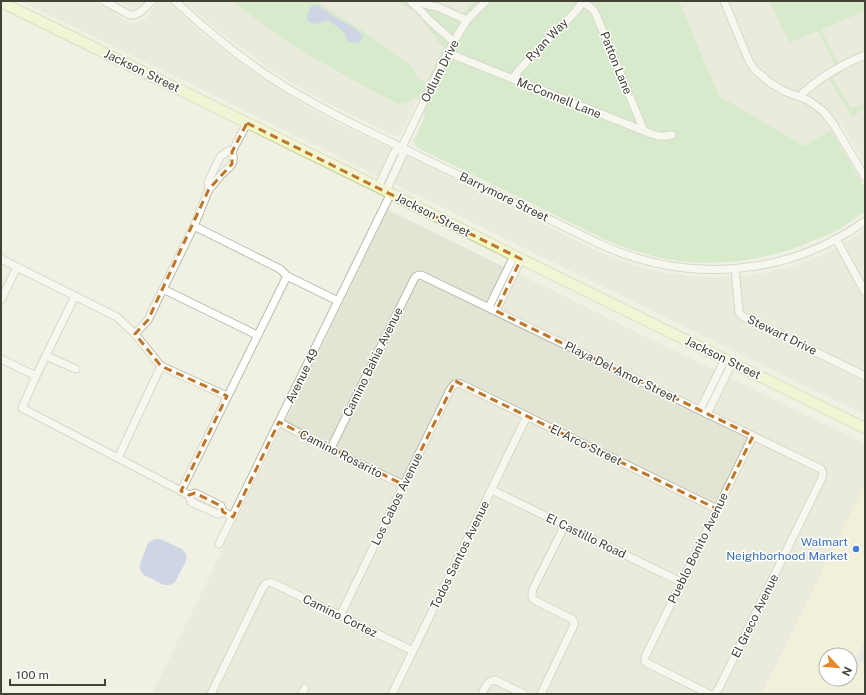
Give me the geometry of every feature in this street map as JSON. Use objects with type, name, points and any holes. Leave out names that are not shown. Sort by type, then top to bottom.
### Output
[{"type":"main road","name":"Jackson Street","points":[[1,2],[865,428]]},
{"type":"street","points":[[104,1],[130,15],[135,16],[152,1]]},
{"type":"street","name":"Barrymore Street","points":[[175,1],[212,34],[245,59],[276,81],[315,104],[600,244],[629,256],[676,267],[704,270],[756,267],[814,250],[836,239],[865,221]]},
{"type":"street","points":[[410,1],[454,42]]},
{"type":"street","points":[[414,1],[428,6],[437,7],[467,20]]},
{"type":"street","name":"Odlum Drive","points":[[385,190],[403,154],[402,147],[448,53],[467,20],[486,1]]},
{"type":"street","points":[[724,1],[749,61],[754,69],[776,87],[800,96],[816,105],[829,118],[865,176]]},
{"type":"street","name":"Ryan Way","points":[[513,79],[518,71],[576,11],[582,2]]},
{"type":"street","name":"Patton Lane","points":[[582,2],[589,6],[594,12],[644,131]]},
{"type":"street","name":"McConnell Lane","points":[[448,53],[657,136],[665,137],[672,135]]},
{"type":"street","points":[[800,96],[834,70],[865,55]]},
{"type":"street","points":[[134,334],[148,320],[194,226],[209,189],[232,164],[234,157],[232,152],[247,123]]},
{"type":"street","name":"Odlum Drive","points":[[385,190],[390,164],[395,150],[402,147]]},
{"type":"street","points":[[209,189],[208,182],[221,156],[228,151],[232,152]]},
{"type":"street","points":[[390,164],[397,167]]},
{"type":"street","points":[[216,165],[226,171]]},
{"type":"street","name":"Avenue 49","points":[[219,544],[384,207],[385,190]]},
{"type":"street","points":[[194,226],[280,269],[287,276],[338,301]]},
{"type":"street","points":[[836,239],[865,292]]},
{"type":"street","points":[[492,309],[517,257]]},
{"type":"street","points":[[1,259],[117,317],[134,334],[161,366],[227,396]]},
{"type":"street","points":[[1,300],[17,267]]},
{"type":"street","name":"Stewart Drive","points":[[736,269],[739,312],[742,316],[865,376]]},
{"type":"street","name":"Playa Del Amor Street","points":[[418,275],[426,276],[817,467],[823,472]]},
{"type":"street","name":"Camino Bahia Avenue","points":[[330,450],[415,277],[418,275]]},
{"type":"street","points":[[181,491],[287,276]]},
{"type":"street","points":[[163,290],[257,335]]},
{"type":"street","points":[[75,296],[22,408],[189,495],[196,493],[221,506],[224,512],[233,517]]},
{"type":"street","points":[[46,356],[76,369]]},
{"type":"street","points":[[1,359],[36,376]]},
{"type":"street","points":[[704,412],[728,361]]},
{"type":"street","points":[[118,458],[161,366]]},
{"type":"street","name":"El Arco Street","points":[[455,383],[459,383],[717,509]]},
{"type":"street","name":"Los Cabos Avenue","points":[[340,616],[452,385],[455,383]]},
{"type":"street","name":"Todos Santos Avenue","points":[[392,694],[527,416]]},
{"type":"street","name":"Camino Rosarito","points":[[279,422],[330,450],[404,485]]},
{"type":"street","name":"Pueblo Bonito Avenue","points":[[710,694],[651,666],[645,661],[645,657],[753,436]]},
{"type":"street","name":"El Greco Avenue","points":[[715,694],[720,688],[823,476],[823,472]]},
{"type":"street","name":"El Castillo Road","points":[[492,490],[681,582]]},
{"type":"street","points":[[189,495],[191,502],[218,514],[224,512]]},
{"type":"street","points":[[203,507],[207,499]]},
{"type":"street","points":[[541,694],[572,630],[574,622],[568,617],[534,600],[532,594],[565,525]]},
{"type":"street","name":"Camino Cortez","points":[[211,694],[262,589],[268,582],[276,584],[413,651]]},
{"type":"street","points":[[482,694],[488,682],[491,680],[495,680],[524,694]]},
{"type":"highlighted area","points":[[247,123],[521,259],[496,311],[753,436],[717,509],[455,381],[404,485],[279,422],[233,517],[223,512],[221,506],[195,493],[189,495],[181,491],[227,396],[161,366],[135,334],[148,320],[209,189],[232,164],[232,152]]},
{"type":"shaded area","points":[[21,1],[92,1],[111,10],[128,22],[135,23],[141,22],[145,19],[158,2],[166,1],[206,36],[241,63],[306,106],[597,251],[633,265],[665,273],[688,276],[712,277],[758,274],[787,268],[815,258],[844,244],[865,229],[865,415]]},
{"type":"shaded area","points":[[117,1],[143,1],[137,7],[132,8]]},
{"type":"shaded area","points":[[184,1],[233,1],[247,13],[293,45],[333,70],[397,104],[408,103],[414,97],[418,99],[402,133],[395,136],[322,100],[292,83],[263,64],[216,29]]},
{"type":"shaded area","points":[[316,1],[402,1],[402,3],[423,21],[443,48],[426,83],[417,78],[414,68],[366,33]]},
{"type":"shaded area","points":[[427,1],[476,1],[464,12],[459,12]]},
{"type":"shaded area","points":[[679,1],[769,1],[789,43],[818,31],[835,65],[824,72],[852,116],[865,108],[865,165],[841,123],[804,147],[719,96]]},
{"type":"shaded area","points":[[865,11],[865,103],[851,108],[833,77],[843,71],[821,30]]},
{"type":"shaded area","points":[[388,210],[865,444],[865,484],[762,694],[152,694]]},
{"type":"shaded area","points":[[865,484],[865,694],[762,694]]},
{"type":"shaded area","points":[[865,640],[865,665],[860,662],[858,667],[858,654]]},
{"type":"green space","points":[[233,1],[316,1],[366,33],[414,68],[417,78],[426,83],[443,48],[423,21],[413,11],[401,3],[402,1],[428,1],[459,12],[464,12],[476,1],[679,1],[719,96],[804,146],[831,130],[865,188],[865,212],[828,235],[801,246],[768,256],[732,262],[697,263],[680,261],[651,256],[633,250],[606,240],[416,147],[414,140],[425,116],[418,99],[414,97],[408,103],[398,104],[376,93],[291,44],[271,31]]},
{"type":"green space","points":[[769,1],[865,1],[865,11],[821,30],[843,72],[833,78],[851,108],[865,103],[865,108],[852,117],[824,71],[835,65],[818,31],[789,43]]},
{"type":"water","points":[[314,5],[320,6],[336,18],[350,25],[363,35],[361,40],[357,43],[347,41],[345,34],[330,21],[312,24],[307,20],[310,7]]},
{"type":"water","points":[[156,539],[160,539],[182,549],[186,554],[186,561],[175,582],[170,585],[164,585],[144,575],[140,570],[140,564],[148,543]]},
{"type":"place","name":"Walmart Neighborhood Market","points":[[856,549]]}]
